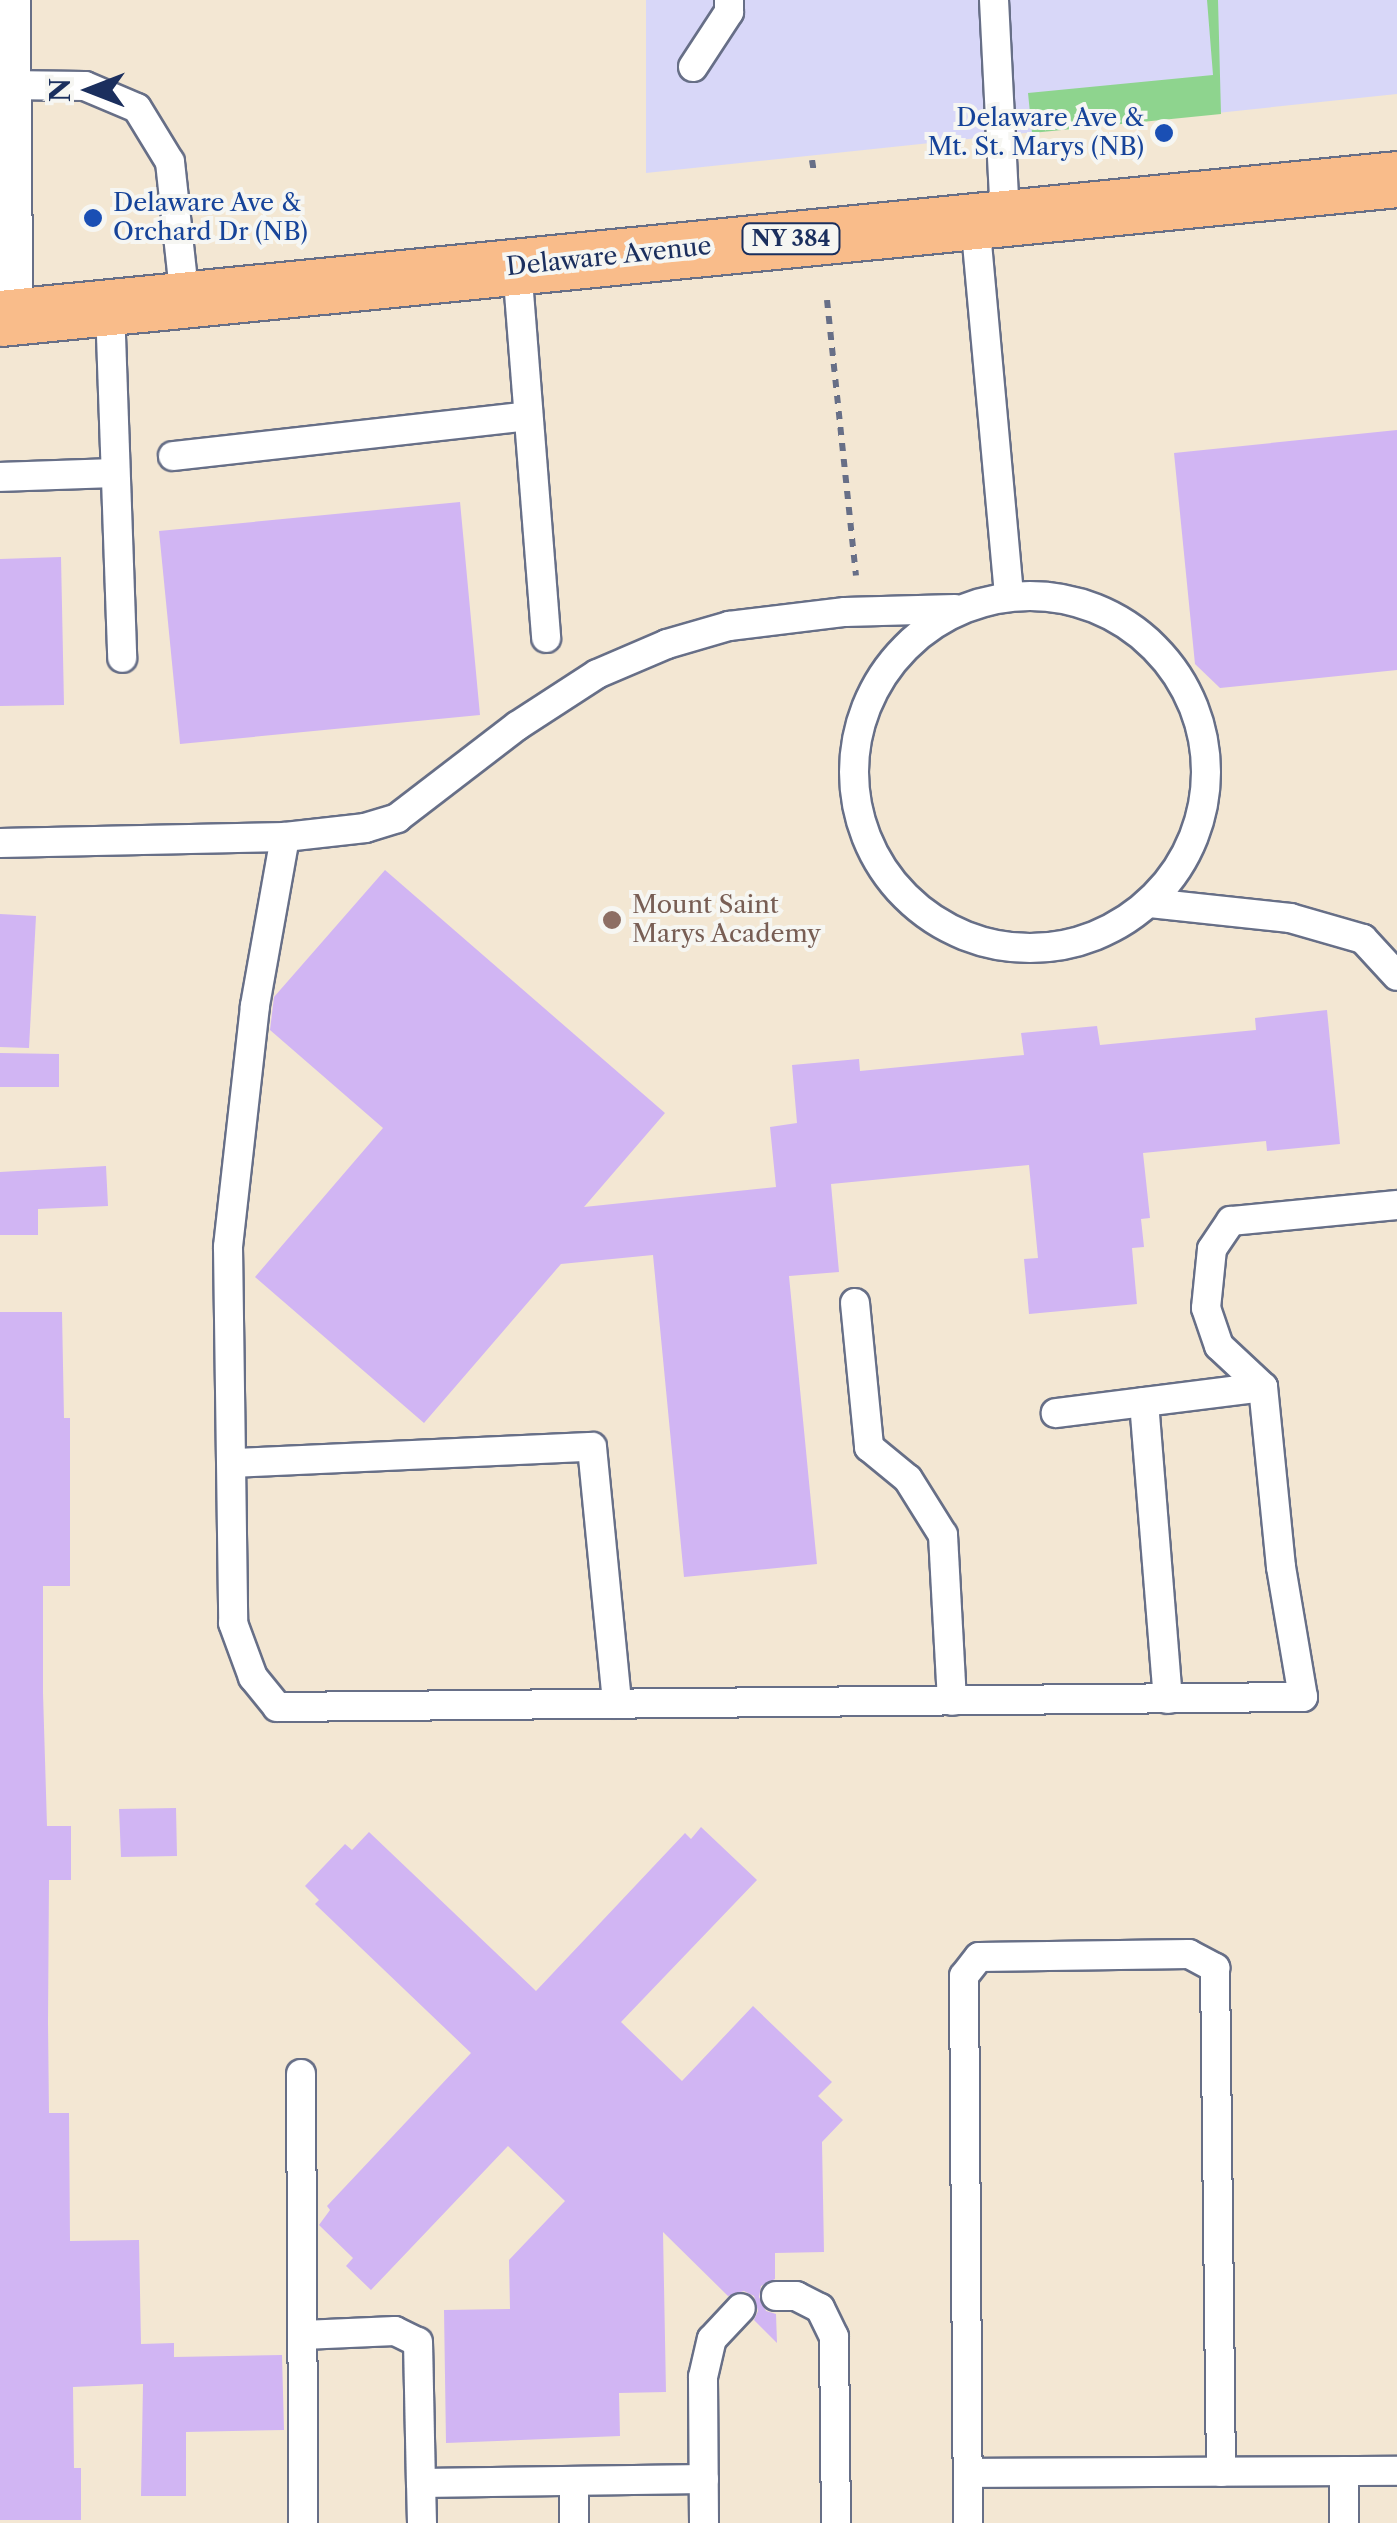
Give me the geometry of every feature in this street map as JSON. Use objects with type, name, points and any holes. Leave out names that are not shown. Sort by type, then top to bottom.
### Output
[{"type":"main road","name":"Delaware Avenue","points":[[3,317],[1397,179]]},
{"type":"street","points":[[3,317],[4,0]]},
{"type":"lane","points":[[693,67],[730,12],[730,0]]},
{"type":"lane","points":[[994,0],[990,219],[1009,595]]},
{"type":"lane","points":[[5,85],[85,86],[137,108],[170,162],[186,299]]},
{"type":"lane","points":[[517,266],[546,638]]},
{"type":"lane","points":[[110,306],[122,658]]},
{"type":"lane","points":[[173,456],[528,416]]},
{"type":"lane","points":[[0,477],[114,472]]},
{"type":"lane","points":[[0,842],[286,837],[365,828],[397,818],[517,726],[597,674],[667,644],[730,626],[859,611],[956,610],[1009,595],[1064,597],[1117,616],[1161,651],[1192,698],[1206,751],[1203,807],[1184,860],[1150,903],[1098,936],[1037,950],[976,942],[921,913],[880,868],[856,810],[853,748],[871,690],[909,640],[956,610]]},
{"type":"lane","points":[[286,837],[255,1006],[228,1246],[234,1463],[233,1624],[254,1677],[276,1707],[1302,1697],[1281,1566],[1263,1387],[1219,1346],[1206,1308],[1212,1249],[1231,1221],[1397,1205]]},
{"type":"lane","points":[[1150,903],[1290,918],[1363,939],[1397,976]]},
{"type":"lane","points":[[855,1303],[869,1447],[908,1480],[943,1535],[952,1701]]},
{"type":"lane","points":[[1056,1413],[1263,1387]]},
{"type":"lane","points":[[1144,1402],[1168,1698]]},
{"type":"lane","points":[[234,1463],[592,1447],[617,1704]]},
{"type":"lane","points":[[968,2523],[964,1976],[979,1957],[1189,1954],[1215,1968],[1221,2472]]},
{"type":"lane","points":[[301,2074],[304,2523]]},
{"type":"lane","points":[[776,2296],[796,2296],[820,2308],[834,2337],[836,2523]]},
{"type":"lane","points":[[704,2523],[703,2377],[712,2339],[741,2308]]},
{"type":"lane","points":[[304,2335],[395,2331],[418,2342],[422,2523]]},
{"type":"lane","points":[[1344,2471],[1344,2523]]},
{"type":"lane","points":[[968,2472],[1397,2471]]},
{"type":"lane","points":[[421,2483],[704,2479]]},
{"type":"lane","points":[[574,2481],[574,2523]]},
{"type":"path","points":[[812,160],[814,173]]},
{"type":"path","points":[[826,300],[859,611]]},
{"type":"shaded area","points":[[646,0],[1397,0],[1397,94],[646,173]]},
{"type":"green space","points":[[1207,0],[1218,0],[1221,114],[1032,133],[1028,93],[1213,75]]},
{"type":"building","points":[[1397,430],[1397,670],[1220,688],[1195,664],[1174,453]]},
{"type":"building","points":[[460,502],[480,715],[180,744],[159,531]]},
{"type":"building","points":[[61,557],[64,705],[0,706],[0,559]]},
{"type":"building","points":[[385,870],[665,1113],[584,1207],[776,1187],[770,1127],[797,1123],[792,1065],[859,1059],[860,1071],[1024,1055],[1021,1033],[1097,1026],[1100,1045],[1256,1030],[1255,1018],[1327,1010],[1340,1144],[1267,1151],[1266,1141],[1143,1153],[1150,1218],[1141,1219],[1144,1247],[1132,1248],[1137,1304],[1029,1314],[1024,1259],[1038,1258],[1029,1165],[831,1184],[839,1272],[789,1276],[817,1564],[684,1577],[653,1255],[561,1264],[424,1423],[255,1277],[383,1128],[270,1030],[274,997]]},
{"type":"building","points":[[0,914],[36,916],[29,1048],[0,1047]]},
{"type":"building","points":[[0,1053],[59,1054],[59,1087],[0,1087]]},
{"type":"building","points":[[106,1166],[108,1206],[38,1209],[38,1235],[0,1235],[0,1172]]},
{"type":"building","points":[[0,1312],[62,1312],[64,1418],[70,1418],[70,1586],[43,1586],[43,1693],[47,1826],[71,1826],[71,1880],[49,1880],[48,2022],[49,2113],[69,2113],[70,2241],[139,2240],[141,2344],[174,2343],[174,2357],[282,2355],[284,2430],[186,2432],[186,2496],[141,2496],[143,2384],[73,2387],[74,2468],[81,2468],[81,2520],[0,2520]]},
{"type":"building","points":[[176,1808],[177,1856],[121,1857],[119,1809]]},
{"type":"building","points":[[701,1827],[757,1880],[621,2022],[682,2081],[753,2006],[832,2082],[818,2096],[843,2120],[822,2142],[824,2252],[775,2253],[775,2279],[761,2286],[759,2297],[766,2311],[776,2314],[777,2343],[754,2320],[758,2311],[754,2296],[744,2291],[728,2296],[663,2232],[666,2392],[619,2393],[620,2436],[446,2443],[444,2310],[510,2309],[509,2260],[565,2201],[508,2146],[371,2290],[346,2266],[353,2258],[319,2225],[330,2210],[327,2206],[471,2053],[315,1904],[319,1900],[305,1886],[345,1844],[352,1850],[369,1832],[536,1991],[685,1833],[691,1839]]},
{"type":"place","name":"Delaware Ave & Mt. St. Marys (NB)","points":[[1164,133]]},
{"type":"place","name":"Delaware Ave & Orchard Dr (NB)","points":[[93,218]]},
{"type":"place","name":"Mount Saint Marys Academy","points":[[612,920]]}]
